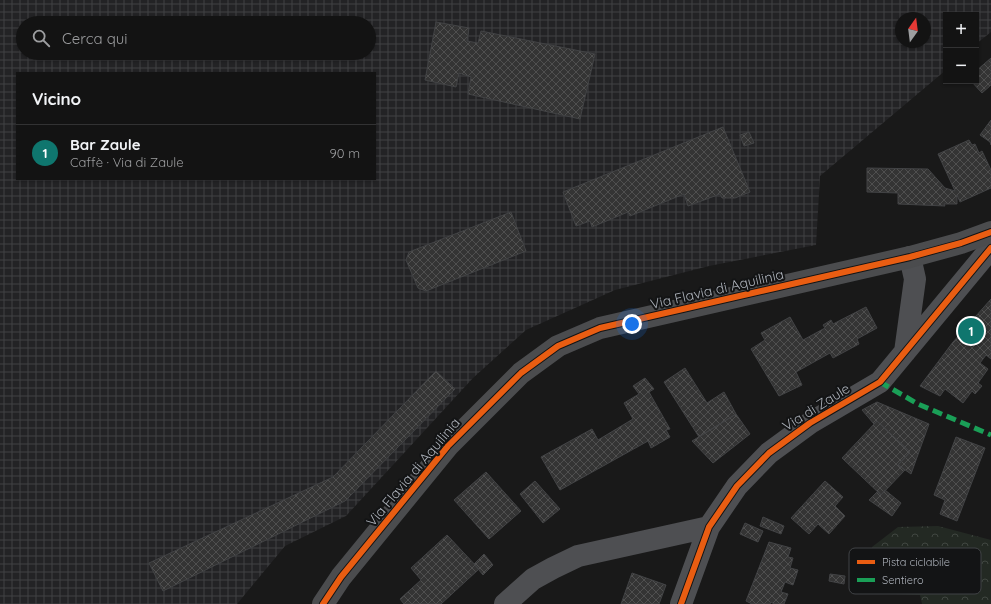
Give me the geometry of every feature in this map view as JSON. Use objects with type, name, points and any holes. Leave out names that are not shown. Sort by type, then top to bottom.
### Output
[{"type":"main road","name":"Via Flavia di Aquilinia","points":[[323,604],[341,577],[448,446],[521,373],[558,346],[600,328],[910,258],[961,243],[991,232]]},
{"type":"street","name":"Via di Zaule","points":[[681,604],[709,527],[737,486],[769,453],[810,423],[880,382],[991,248]]},
{"type":"street","points":[[905,352],[915,279],[910,258]]},
{"type":"street","points":[[505,604],[533,579],[578,556],[709,527]]},
{"type":"shaded area","points":[[0,0],[991,0],[991,32],[979,42],[979,12],[943,12],[943,73],[820,176],[816,245],[709,266],[615,290],[526,330],[473,378],[346,516],[285,546],[237,604],[0,604]]},
{"type":"green space","points":[[938,526],[991,540],[991,604],[922,604],[920,595],[896,594],[981,594],[981,548],[872,548],[898,527]]},
{"type":"building","points":[[436,22],[469,28],[467,41],[478,43],[481,31],[595,54],[580,119],[468,94],[471,77],[459,73],[456,87],[425,80]]},
{"type":"building","points":[[991,58],[991,85],[982,93],[974,84],[979,84],[979,68]]},
{"type":"building","points":[[991,120],[991,145],[990,142],[980,135]]},
{"type":"building","points":[[723,127],[750,192],[735,198],[722,198],[720,194],[688,206],[684,194],[630,216],[628,212],[592,227],[590,221],[576,226],[563,192]]},
{"type":"building","points":[[749,132],[754,143],[744,146],[740,135]]},
{"type":"building","points":[[969,140],[972,145],[975,144],[979,153],[982,151],[991,170],[991,188],[960,202],[957,195],[957,204],[944,204],[945,206],[898,204],[898,193],[867,192],[867,168],[928,169],[945,188],[955,191],[938,154]]},
{"type":"building","points":[[511,212],[526,251],[426,291],[418,288],[406,260],[409,252]]},
{"type":"building","points":[[991,299],[991,359],[986,355],[980,363],[988,369],[978,383],[982,386],[975,394],[972,391],[963,403],[945,389],[940,396],[920,386],[953,342]]},
{"type":"building","points":[[866,307],[877,328],[857,339],[859,344],[833,358],[830,353],[796,372],[802,385],[779,396],[751,349],[765,340],[761,333],[790,317],[803,340],[825,328],[823,325],[831,320],[833,324]]},
{"type":"building","points":[[685,368],[707,403],[724,392],[736,414],[699,437],[664,382]]},
{"type":"building","points":[[436,371],[455,389],[345,501],[163,591],[149,563],[333,477]]},
{"type":"building","points":[[645,378],[654,389],[649,392],[670,429],[666,430],[670,437],[651,448],[648,441],[560,490],[541,457],[592,429],[598,440],[633,419],[624,403],[639,394],[633,386]]},
{"type":"building","points":[[877,402],[929,424],[911,474],[898,465],[910,452],[877,421],[874,424],[862,410]]},
{"type":"building","points":[[736,414],[750,434],[713,463],[692,441]]},
{"type":"building","points":[[877,421],[910,452],[898,465],[905,470],[881,495],[842,458]]},
{"type":"building","points":[[956,437],[985,448],[957,521],[940,514],[945,500],[934,495]]},
{"type":"building","points":[[486,472],[521,511],[489,539],[454,500]]},
{"type":"building","points":[[535,481],[560,509],[543,523],[520,494]]},
{"type":"building","points":[[825,481],[843,497],[835,506],[845,516],[829,534],[818,524],[809,534],[791,518]]},
{"type":"building","points":[[885,490],[901,503],[892,516],[869,500],[878,491],[881,495]]},
{"type":"building","points":[[763,517],[784,526],[781,534],[760,526]]},
{"type":"building","points":[[745,523],[763,531],[758,542],[740,534]]},
{"type":"building","points":[[447,535],[479,569],[441,604],[404,604],[400,599],[421,580],[411,568]]},
{"type":"building","points":[[769,542],[791,548],[788,557],[793,558],[790,568],[798,570],[793,585],[785,582],[781,592],[788,594],[784,604],[774,604],[771,602],[770,604],[752,604],[746,601]]},
{"type":"building","points":[[484,554],[493,565],[483,575],[474,564]]},
{"type":"building","points":[[632,573],[666,585],[659,604],[621,604]]},
{"type":"building","points":[[830,574],[845,576],[844,584],[829,581]]},
{"type":"marked path","points":[[880,382],[918,404],[991,435]]},
{"type":"cycle path","points":[[323,604],[341,577],[448,446],[521,373],[558,346],[600,328],[910,257],[961,243],[991,232]]},
{"type":"cycle path","points":[[681,604],[709,527],[737,486],[769,453],[810,423],[880,382],[991,248]]},
{"type":"place","name":"Bar Zaule","points":[[971,331]]}]
